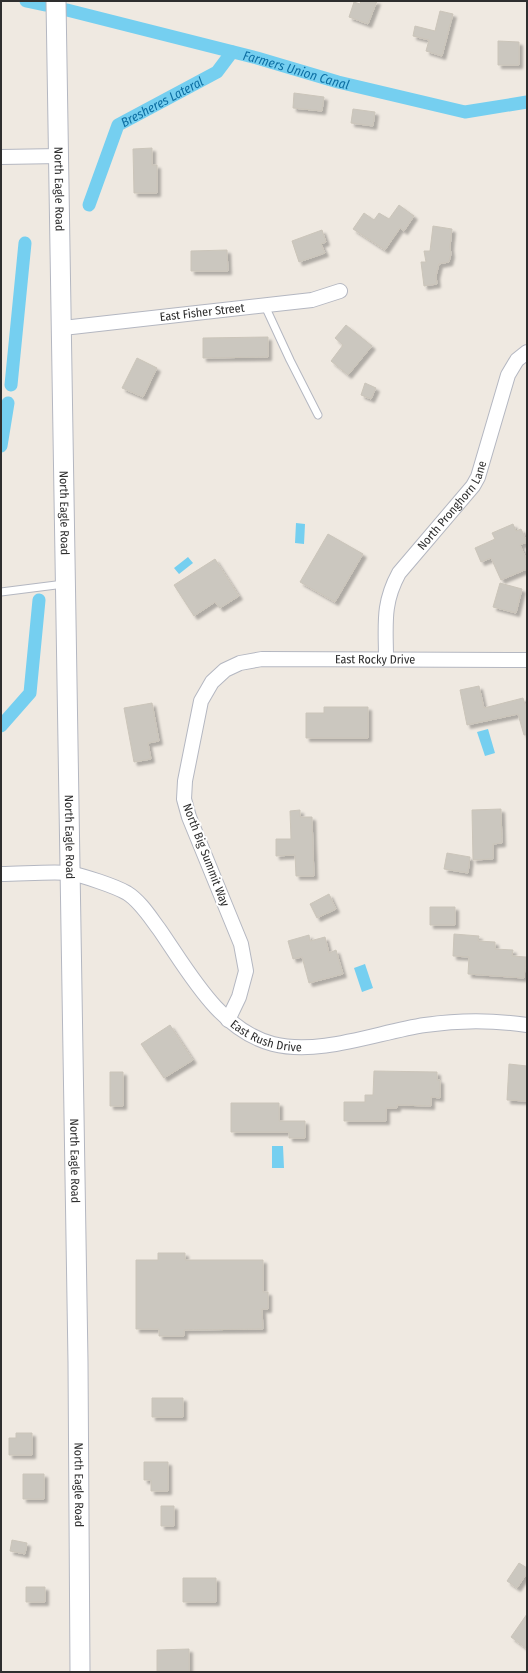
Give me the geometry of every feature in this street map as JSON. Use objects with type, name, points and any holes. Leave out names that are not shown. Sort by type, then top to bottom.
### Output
[{"type":"main road","name":"North Eagle Road","points":[[56,1],[63,328],[80,1672]]},
{"type":"street","points":[[1,157],[60,156]]},
{"type":"street","name":"East Fisher Street","points":[[63,328],[312,300],[340,291]]},
{"type":"street","name":"North Pronghorn Lane","points":[[386,659],[386,607],[391,589],[399,573],[473,486],[478,477],[508,375],[517,360],[527,352]]},
{"type":"street","name":"East Rocky Drive","points":[[225,670],[240,663],[262,659],[527,660]]},
{"type":"street","name":"North Big Summit Way","points":[[225,670],[212,682],[201,701],[185,781],[184,799],[189,818],[241,944],[246,971],[239,997],[228,1020]]},
{"type":"street","name":"East Rush Drive","points":[[1,874],[70,873],[108,884],[128,894],[144,909],[210,1000],[228,1020],[249,1034],[273,1044],[298,1048],[324,1045],[424,1025],[452,1022],[494,1022],[527,1025]]},
{"type":"lane","points":[[265,306],[318,415]]},
{"type":"lane","points":[[1,592],[66,583]]},
{"type":"water","points":[[296,523],[305,524],[304,544],[295,543]]},
{"type":"water","points":[[188,557],[193,563],[179,574],[174,568]]},
{"type":"water","points":[[488,729],[495,753],[485,756],[477,732]]},
{"type":"water","points":[[365,964],[373,988],[362,992],[354,968]]},
{"type":"water","points":[[272,1146],[283,1146],[284,1168],[272,1168]]},
{"type":"building","points":[[361,1],[377,1],[368,24],[349,17],[354,2],[360,4]]},
{"type":"building","points":[[440,11],[453,14],[442,56],[426,51],[429,40],[413,36],[415,26],[435,31]]},
{"type":"building","points":[[498,41],[519,42],[519,65],[498,65]]},
{"type":"building","points":[[294,93],[324,97],[322,111],[293,108]]},
{"type":"building","points":[[353,109],[375,112],[373,126],[351,123]]},
{"type":"building","points":[[152,148],[152,165],[157,165],[157,193],[134,193],[133,149]]},
{"type":"building","points":[[399,205],[414,216],[404,231],[400,228],[385,250],[353,229],[364,213],[374,220],[379,213],[389,219]]},
{"type":"building","points":[[433,226],[452,229],[450,247],[451,254],[449,262],[439,264],[436,276],[437,284],[424,286],[421,262],[426,262],[424,251],[430,251]]},
{"type":"building","points":[[322,230],[326,242],[321,244],[325,253],[299,262],[292,241]]},
{"type":"building","points":[[227,250],[228,271],[191,271],[191,251]]},
{"type":"building","points":[[346,325],[372,346],[348,375],[331,361],[343,345],[335,338]]},
{"type":"building","points":[[268,337],[268,357],[203,358],[203,338]]},
{"type":"building","points":[[137,358],[157,368],[143,397],[122,388]]},
{"type":"building","points":[[365,383],[376,388],[371,399],[361,395]]},
{"type":"building","points":[[513,524],[516,531],[521,529],[527,542],[520,545],[527,561],[527,569],[501,580],[491,558],[481,562],[475,548],[495,539],[492,533]]},
{"type":"building","points":[[328,534],[363,554],[335,602],[300,582]]},
{"type":"building","points":[[215,559],[239,596],[220,608],[215,602],[194,616],[174,585]]},
{"type":"building","points":[[500,583],[522,589],[516,613],[493,607]]},
{"type":"building","points":[[479,686],[484,708],[523,698],[525,705],[527,705],[527,735],[524,735],[518,714],[467,725],[460,690]]},
{"type":"building","points":[[152,703],[159,741],[148,743],[151,759],[134,762],[124,708]]},
{"type":"building","points":[[324,707],[368,707],[368,738],[306,738],[306,713],[324,713]]},
{"type":"building","points":[[501,809],[502,843],[493,844],[493,859],[473,860],[472,810]]},
{"type":"building","points":[[300,810],[300,817],[312,817],[314,876],[296,876],[295,855],[276,856],[276,839],[291,839],[290,811]]},
{"type":"building","points":[[447,853],[470,857],[468,873],[444,869]]},
{"type":"building","points":[[329,894],[336,909],[317,918],[310,904]]},
{"type":"building","points":[[430,907],[455,907],[455,925],[430,925]]},
{"type":"building","points":[[454,934],[479,936],[478,941],[495,942],[495,949],[513,950],[512,956],[526,957],[524,978],[468,974],[469,957],[453,956]]},
{"type":"building","points":[[309,935],[310,941],[325,937],[329,953],[336,950],[343,974],[309,983],[302,957],[293,959],[288,941]]},
{"type":"building","points":[[170,1025],[193,1060],[164,1078],[141,1044]]},
{"type":"building","points":[[509,1064],[527,1066],[527,1101],[507,1100]]},
{"type":"building","points":[[374,1071],[437,1072],[437,1080],[440,1080],[440,1098],[431,1097],[431,1106],[397,1105],[397,1108],[386,1108],[386,1121],[344,1121],[344,1102],[365,1102],[365,1095],[373,1095]]},
{"type":"building","points":[[110,1072],[123,1072],[123,1106],[110,1106]]},
{"type":"building","points":[[231,1103],[279,1103],[279,1121],[305,1121],[305,1138],[289,1138],[289,1132],[231,1132]]},
{"type":"building","points":[[158,1253],[185,1253],[185,1260],[263,1260],[263,1292],[268,1292],[268,1309],[262,1309],[263,1329],[184,1330],[184,1336],[159,1336],[159,1329],[136,1329],[136,1260],[158,1260]]},
{"type":"building","points":[[152,1398],[183,1398],[183,1417],[152,1417]]},
{"type":"building","points":[[16,1433],[32,1433],[32,1455],[9,1455],[9,1438],[16,1438]]},
{"type":"building","points":[[144,1462],[168,1462],[168,1491],[151,1491],[151,1480],[144,1480]]},
{"type":"building","points":[[23,1474],[44,1474],[44,1499],[23,1499]]},
{"type":"building","points":[[161,1506],[174,1506],[174,1526],[161,1526]]},
{"type":"building","points":[[12,1540],[27,1543],[25,1554],[10,1551]]},
{"type":"building","points":[[519,1563],[527,1568],[527,1573],[517,1588],[507,1581]]},
{"type":"building","points":[[183,1578],[216,1578],[216,1602],[183,1602]]},
{"type":"building","points":[[26,1587],[45,1587],[45,1602],[26,1602]]},
{"type":"building","points":[[527,1614],[527,1649],[511,1637]]},
{"type":"building","points":[[189,1649],[189,1672],[157,1671],[157,1650]]},
{"type":"waterway","name":"Farmers Union Canal","points":[[26,1],[45,5]]},
{"type":"waterway","name":"Farmers Union Canal","points":[[67,10],[257,58],[338,82],[465,112],[527,102]]},
{"type":"waterway","name":"Bresheres Lateral","points":[[89,205],[118,125],[217,72],[232,52]]},
{"type":"waterway","name":"Bresheres Lateral","points":[[11,385],[25,243]]},
{"type":"waterway","name":"Bresheres Lateral","points":[[1,446],[8,403]]},
{"type":"waterway","name":"Bresheres Lateral","points":[[1,726],[30,693],[39,600]]}]
